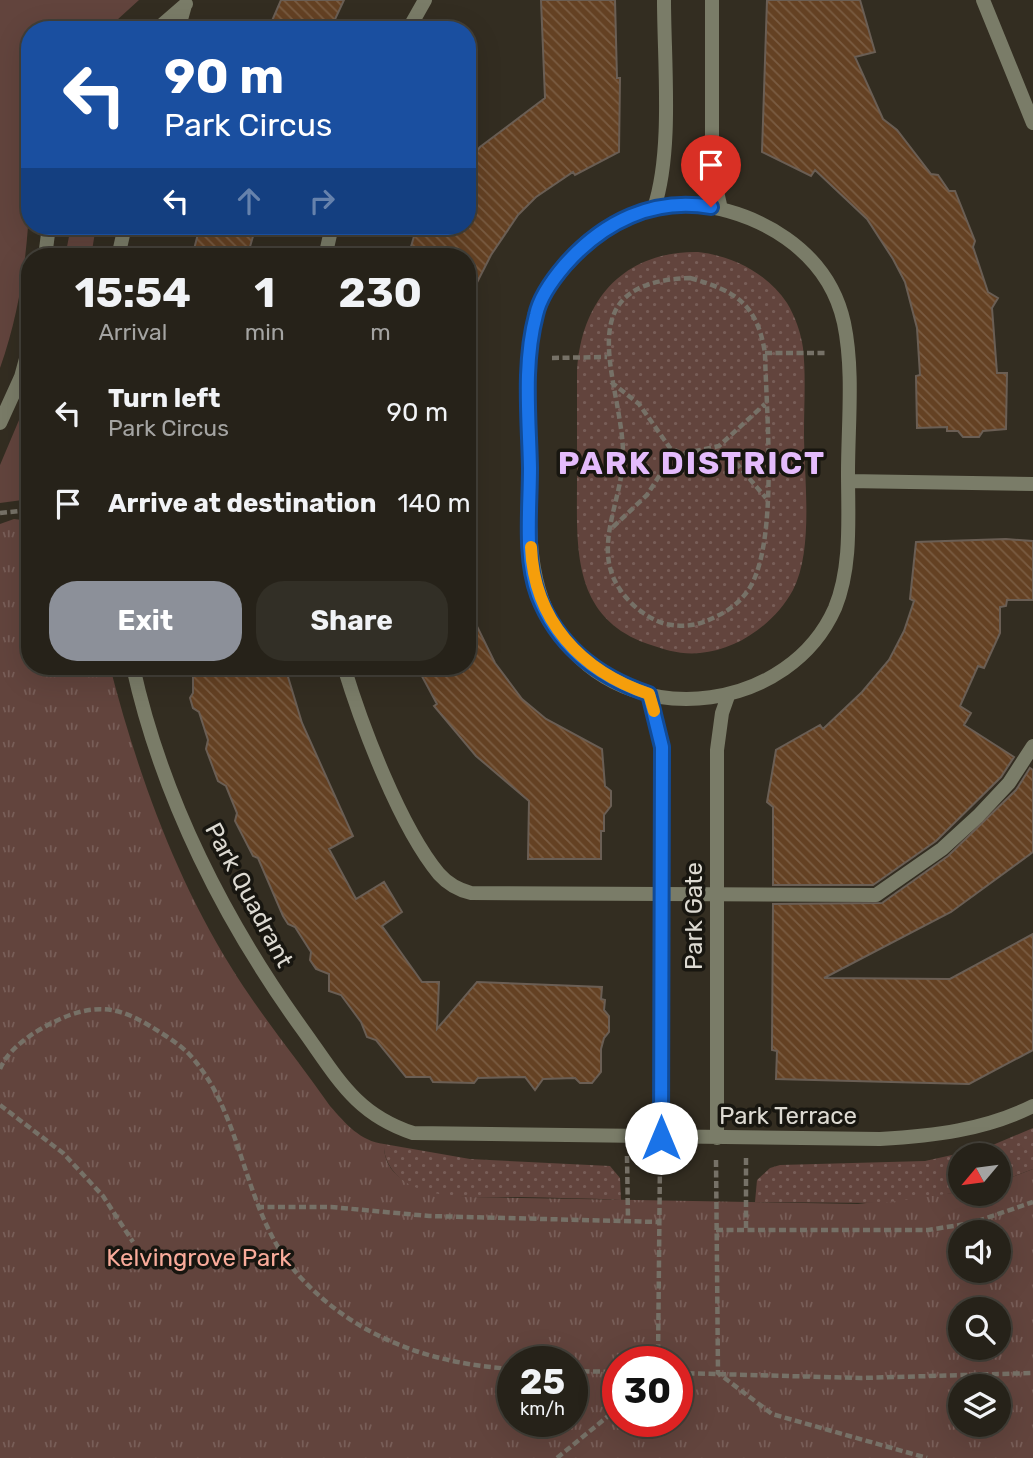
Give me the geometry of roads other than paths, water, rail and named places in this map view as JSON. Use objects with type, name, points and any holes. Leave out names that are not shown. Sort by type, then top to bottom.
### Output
[{"type":"street","points":[[413,21],[425,0]]},
{"type":"street","points":[[654,208],[664,153],[664,0]]},
{"type":"street","points":[[712,0],[712,151],[713,174],[721,209]]},
{"type":"street","points":[[983,0],[1033,123]]},
{"type":"street","points":[[166,21],[186,2]]},
{"type":"street","points":[[181,21],[186,2]]},
{"type":"street","points":[[688,204],[721,209],[772,228],[792,241],[807,256],[834,295],[844,321],[848,353],[848,481],[841,591],[827,623],[800,657],[745,691],[728,696],[690,700],[649,694],[609,678],[568,646],[538,595],[532,570],[530,358],[536,311],[550,283],[585,244],[628,216],[654,208],[688,204]]},
{"type":"street","points":[[0,423],[21,377]]},
{"type":"street","points":[[848,481],[1033,484]]},
{"type":"street","name":"Park Quadrant","points":[[135,675],[168,780],[208,874],[257,965],[352,1096],[385,1124],[413,1133]]},
{"type":"street","points":[[347,675],[366,731],[415,836],[440,876],[471,893],[661,891],[876,895],[942,849],[978,816],[1009,783],[1033,746]]},
{"type":"street","name":"Park Gate","points":[[649,694],[662,747],[661,1138]]},
{"type":"street","name":"Park Gate","points":[[717,1138],[717,750],[722,713],[728,696]]},
{"type":"street","name":"Park Terrace","points":[[413,1133],[746,1139],[922,1137],[986,1124],[1033,1106]]},
{"type":"district","name":"PARK DISTRICT","points":[[692,463]]},
{"type":"park label","name":"Kelvingrove Park","points":[[199,1258]]}]
